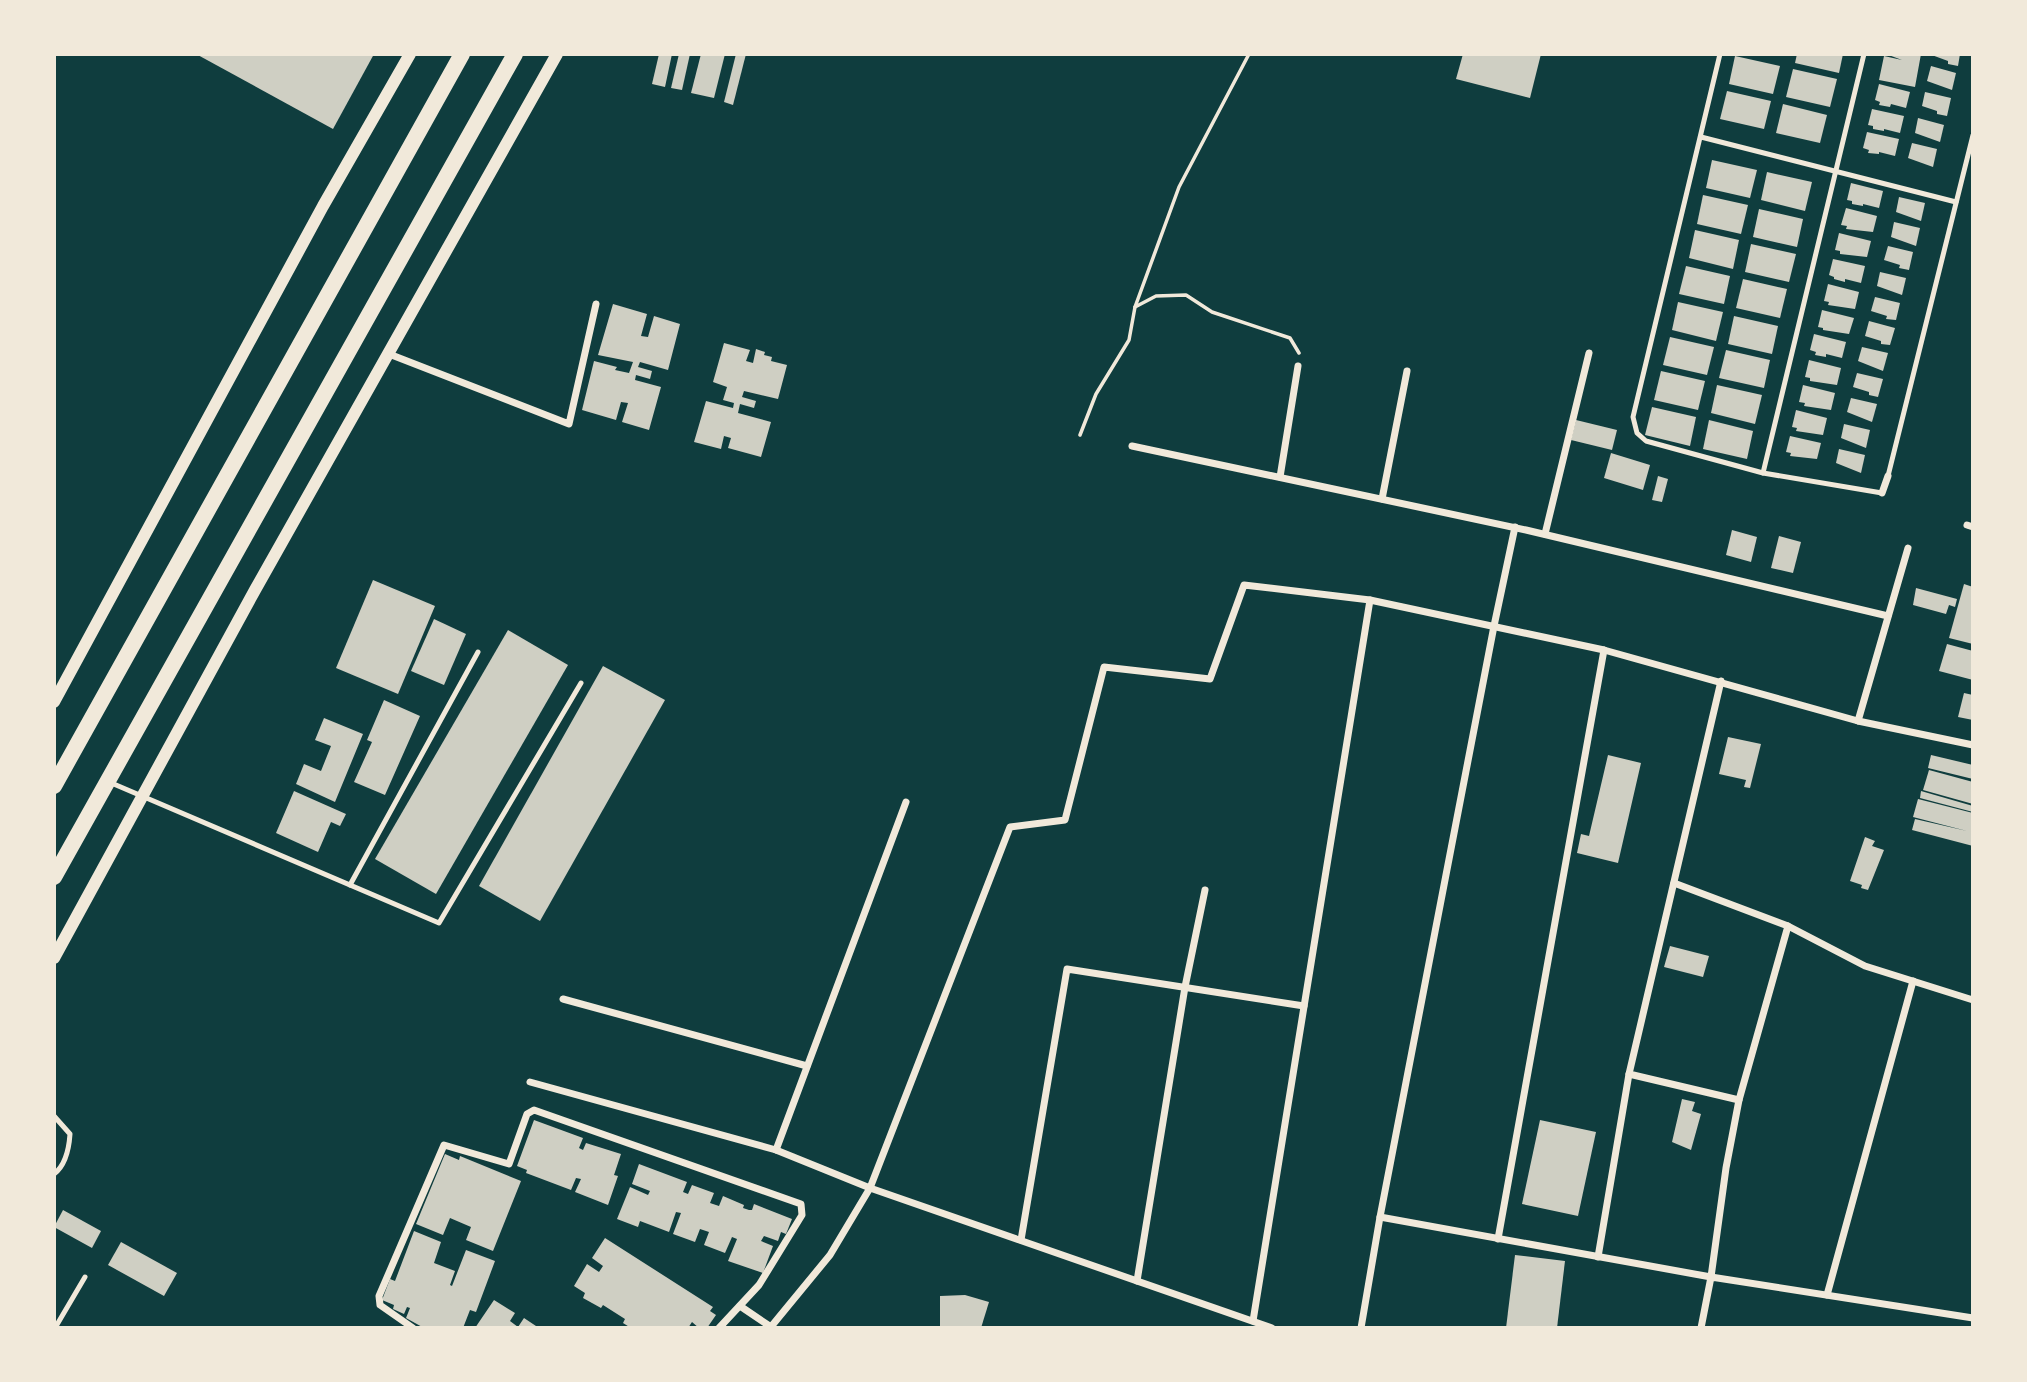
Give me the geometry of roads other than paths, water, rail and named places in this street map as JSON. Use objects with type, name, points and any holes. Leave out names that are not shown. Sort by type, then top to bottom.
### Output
[{"type":"highway","points":[[54,786],[462,54]]},
{"type":"highway","points":[[54,877],[515,54]]},
{"type":"street","points":[[54,702],[323,206],[410,54]]},
{"type":"street","points":[[54,958],[255,590],[557,54]]},
{"type":"street","points":[[389,354],[569,424],[596,304]]},
{"type":"street","points":[[1545,534],[1589,353]]},
{"type":"street","points":[[1280,477],[1298,366]]},
{"type":"street","points":[[1382,499],[1408,371]]},
{"type":"street","points":[[1132,446],[1515,527],[1888,616]]},
{"type":"street","points":[[1882,493],[1888,476]]},
{"type":"street","points":[[1361,1328],[1380,1217],[1515,527]]},
{"type":"street","points":[[1858,721],[1908,548]]},
{"type":"street","points":[[740,1306],[771,1327],[830,1255],[870,1188],[1010,827],[1065,820],[1104,667],[1210,679],[1244,585],[1370,600],[1604,650],[1858,721],[1973,745]]},
{"type":"street","points":[[1253,1321],[1370,600]]},
{"type":"street","points":[[1498,1239],[1604,650]]},
{"type":"street","points":[[1598,1257],[1629,1074],[1721,681]]},
{"type":"street","points":[[776,1150],[906,802]]},
{"type":"street","points":[[1674,883],[1787,926],[1865,966],[1973,1000]]},
{"type":"street","points":[[1137,1281],[1185,987],[1205,890]]},
{"type":"street","points":[[1701,1328],[1739,1100],[1787,926]]},
{"type":"street","points":[[1021,1240],[1067,969],[1304,1006]]},
{"type":"street","points":[[1827,1295],[1913,981]]},
{"type":"street","points":[[563,999],[807,1066]]},
{"type":"street","points":[[1629,1074],[1739,1100]]},
{"type":"street","points":[[530,1082],[776,1150],[870,1188],[1272,1328]]},
{"type":"street","points":[[413,1328],[380,1306],[379,1296],[444,1145],[509,1164],[527,1114],[531,1110],[801,1204],[802,1215],[759,1285],[719,1328]]},
{"type":"street","points":[[1380,1217],[1711,1277],[1972,1315]]},
{"type":"lane","points":[[1720,54],[1633,417],[1637,433],[1646,441],[1763,473],[1882,493]]},
{"type":"lane","points":[[1763,473],[1864,54]]},
{"type":"lane","points":[[1888,476],[1973,135]]},
{"type":"lane","points":[[1701,137],[1956,202]]},
{"type":"lane","points":[[350,885],[478,652]]},
{"type":"lane","points":[[107,781],[439,923],[581,683]]},
{"type":"lane","points":[[54,1116],[70,1134],[65,1160],[54,1174]]},
{"type":"lane","points":[[55,1328],[85,1277]]}]
